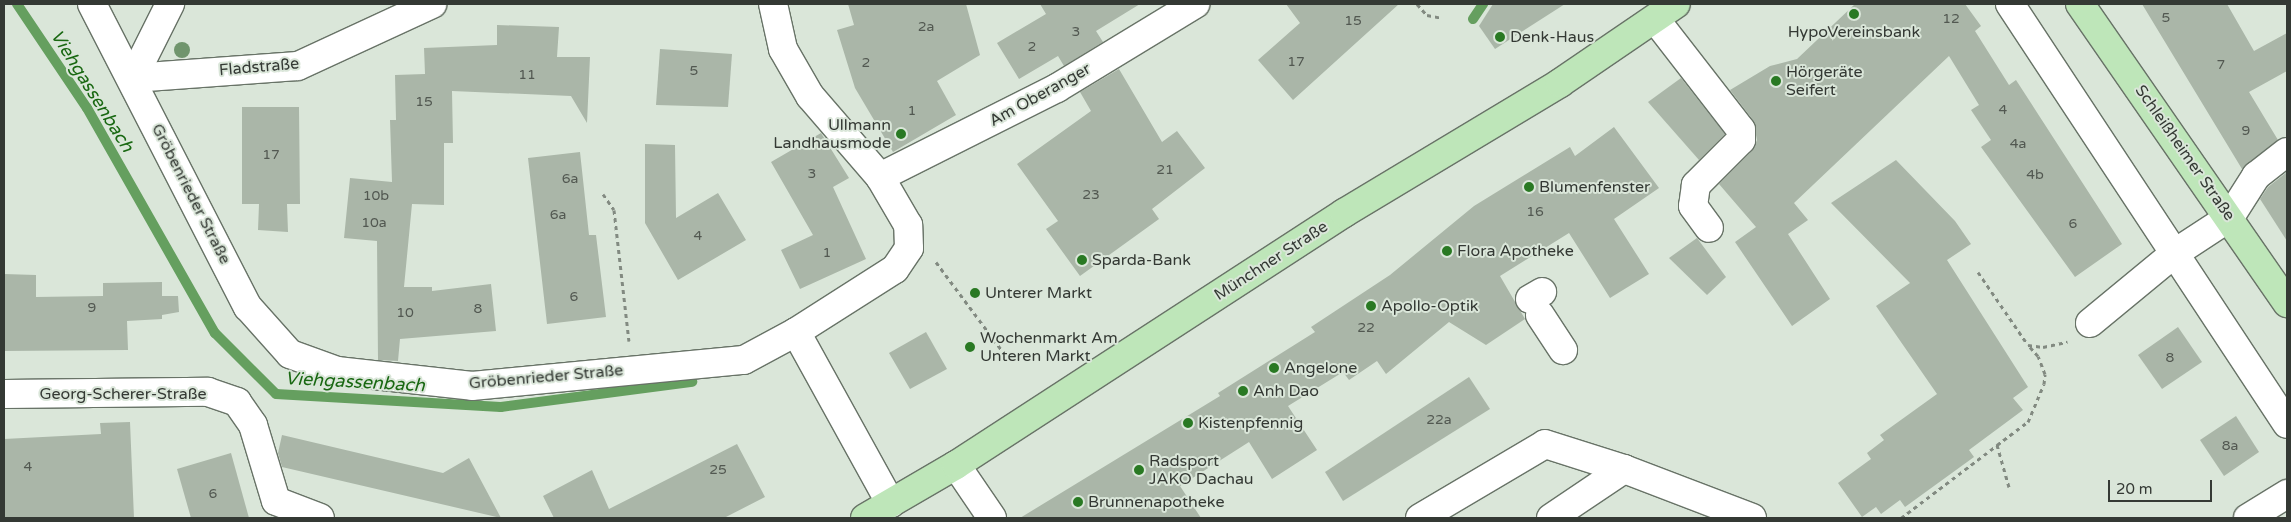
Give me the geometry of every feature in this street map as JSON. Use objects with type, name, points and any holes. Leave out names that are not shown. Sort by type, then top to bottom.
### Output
[{"type":"main road","name":"Schleißheimer Straße","points":[[2080,4],[2230,217],[2287,303]]},
{"type":"main road","name":"Münchner Straße","points":[[865,518],[956,465],[1344,214],[1560,83],[1666,11]]},
{"type":"street","name":"Gröbenrieder Straße","points":[[92,4],[133,78],[248,307],[290,354],[337,371],[472,386],[744,360],[796,332],[896,269],[909,248]]},
{"type":"street","points":[[133,78],[170,4]]},
{"type":"street","name":"Fladstraße","points":[[133,78],[298,66],[432,4]]},
{"type":"street","points":[[773,4],[784,49],[810,96],[880,177],[908,225],[909,248]]},
{"type":"street","name":"Am Oberanger","points":[[880,177],[1057,88],[1195,4]]},
{"type":"street","points":[[2010,4],[2287,424]]},
{"type":"street","points":[[1666,11],[1740,130],[1741,140],[1696,185],[1693,206],[1709,228]]},
{"type":"street","points":[[2090,323],[2175,253],[2230,217],[2256,176],[2287,152]]},
{"type":"street","points":[[1537,302],[1563,350]]},
{"type":"street","points":[[796,332],[891,504]]},
{"type":"street","name":"Georg-Scherer-Straße","points":[[4,394],[208,392],[237,402],[253,425],[276,501],[320,518]]},
{"type":"street","points":[[1420,518],[1545,444],[1624,469],[1752,518]]},
{"type":"street","points":[[956,465],[992,518]]},
{"type":"street","points":[[1551,518],[1624,469]]},
{"type":"street","points":[[2248,518],[2287,494]]},
{"type":"path","points":[[1417,4],[1427,15],[1442,18]]},
{"type":"path","points":[[603,194],[614,210],[617,225],[631,370]]},
{"type":"path","points":[[909,248],[929,252],[1006,356]]},
{"type":"path","points":[[1901,518],[2028,422],[2044,384],[2045,374],[2038,356],[2028,345],[1978,272]]},
{"type":"path","points":[[2028,345],[2064,344],[2090,323]]},
{"type":"path","points":[[1997,445],[2009,487]]},
{"type":"building","points":[[848,4],[966,4],[980,55],[937,81],[956,115],[893,152],[855,88],[837,30],[854,25]]},
{"type":"building","points":[[1040,4],[1140,4],[1096,31],[1103,42],[1064,66],[1058,56],[1019,79],[997,43],[1046,14]]},
{"type":"building","points":[[1286,4],[1399,4],[1293,100],[1258,60],[1300,23]]},
{"type":"building","name":"Denk-Haus","points":[[1493,4],[1565,4],[1495,49],[1479,26]]},
{"type":"building","points":[[1855,4],[1965,4],[1981,26],[1975,31],[2009,85],[2016,80],[2122,244],[2075,277],[1981,147],[1991,140],[1971,110],[1979,105],[1949,56],[1794,203],[1808,220],[1788,234],[1830,299],[1792,326],[1735,242],[1756,227],[1719,184],[1752,151],[1757,140],[1753,120],[1730,90],[1770,66],[1797,59]]},
{"type":"building","points":[[2142,4],[2227,4],[2254,51],[2287,33],[2287,71],[2249,92],[2278,140],[2242,169]]},
{"type":"building","points":[[497,25],[559,27],[557,57],[590,57],[587,123],[571,96],[452,91],[453,143],[444,143],[444,205],[412,204],[404,287],[432,287],[432,291],[491,284],[496,331],[400,339],[398,361],[378,360],[377,241],[344,238],[350,178],[392,182],[390,120],[396,120],[395,75],[425,74],[424,48],[497,45]]},
{"type":"building","points":[[660,49],[732,54],[728,107],[656,105]]},
{"type":"building","points":[[1119,69],[1162,142],[1177,131],[1205,168],[1152,209],[1159,219],[1080,276],[1046,229],[1058,221],[1017,164],[1091,111],[1080,92]]},
{"type":"building","points":[[1681,78],[1725,134],[1699,160],[1648,102]]},
{"type":"building","points":[[242,107],[299,107],[300,204],[287,204],[288,232],[258,230],[259,204],[242,204]]},
{"type":"building","points":[[1614,127],[1659,188],[1614,219],[1649,274],[1610,298],[1569,233],[1500,276],[1525,319],[1486,345],[1449,322],[1386,374],[1377,361],[1349,380],[1343,372],[1288,406],[1317,450],[1272,479],[1249,442],[1180,486],[1201,518],[1020,518],[1220,396],[1218,393],[1315,332],[1311,327],[1390,275],[1474,206],[1570,147],[1575,156]]},
{"type":"building","points":[[821,133],[849,178],[833,187],[866,259],[800,289],[781,250],[813,235],[771,162]]},
{"type":"building","points":[[645,144],[675,145],[676,218],[718,193],[746,240],[678,280],[645,223]]},
{"type":"building","points":[[580,152],[589,235],[596,235],[606,317],[547,324],[528,158]]},
{"type":"building","points":[[1896,160],[1955,221],[1971,244],[1947,260],[2028,387],[2013,398],[2023,410],[1969,450],[1974,457],[1905,507],[1900,500],[1881,514],[1876,507],[1862,517],[1838,483],[1871,459],[1867,453],[1884,440],[1880,435],[1937,394],[1876,306],[1910,283],[1831,203]]},
{"type":"building","points":[[2287,172],[2287,241],[2260,199],[2268,187]]},
{"type":"building","points":[[1697,238],[1726,277],[1707,295],[1669,258]]},
{"type":"building","points":[[4,274],[36,275],[36,297],[103,296],[103,283],[162,282],[162,296],[178,296],[179,312],[162,315],[162,319],[127,321],[128,350],[4,351]]},
{"type":"building","points":[[2178,327],[2202,362],[2162,389],[2138,355]]},
{"type":"building","points":[[926,332],[947,369],[910,389],[889,353]]},
{"type":"building","points":[[1469,377],[1490,409],[1343,501],[1325,472]]},
{"type":"building","points":[[2236,416],[2259,452],[2224,476],[2200,440]]},
{"type":"building","points":[[130,422],[134,518],[4,518],[4,439],[101,434],[100,423]]},
{"type":"building","points":[[282,435],[443,473],[469,458],[501,518],[282,467],[278,453]]},
{"type":"building","points":[[737,444],[765,497],[724,518],[554,518],[543,496],[592,470],[609,509]]},
{"type":"building","points":[[231,453],[249,518],[191,518],[177,469]]},
{"type":"waterway","name":"Viehgassenbach","points":[[17,4],[87,108],[215,333],[276,394],[501,407],[692,382]]},
{"type":"waterway","points":[[1473,19],[1483,4]]},
{"type":"place","name":"HypoVereinsbank","points":[[1854,14]]},
{"type":"place","name":"Denk-Haus","points":[[1500,37]]},
{"type":"place","name":"Hörgeräte Seifert","points":[[1776,81]]},
{"type":"place","name":"Ullmann Landhausmode","points":[[901,134]]},
{"type":"place","name":"Blumenfenster","points":[[1529,187]]},
{"type":"place","name":"Flora Apotheke","points":[[1447,251]]},
{"type":"place","name":"Sparda-Bank","points":[[1082,260]]},
{"type":"place","name":"Unterer Markt","points":[[975,293]]},
{"type":"place","name":"Apollo-Optik","points":[[1371,306]]},
{"type":"place","name":"Wochenmarkt Am Unteren Markt","points":[[970,347]]},
{"type":"place","name":"Angelone","points":[[1274,368]]},
{"type":"place","name":"Anh Dao","points":[[1243,391]]},
{"type":"place","name":"Kistenpfennig","points":[[1188,423]]},
{"type":"place","name":"Radsport JAKO Dachau","points":[[1139,470]]},
{"type":"place","name":"Brunnenapotheke","points":[[1078,502]]}]
